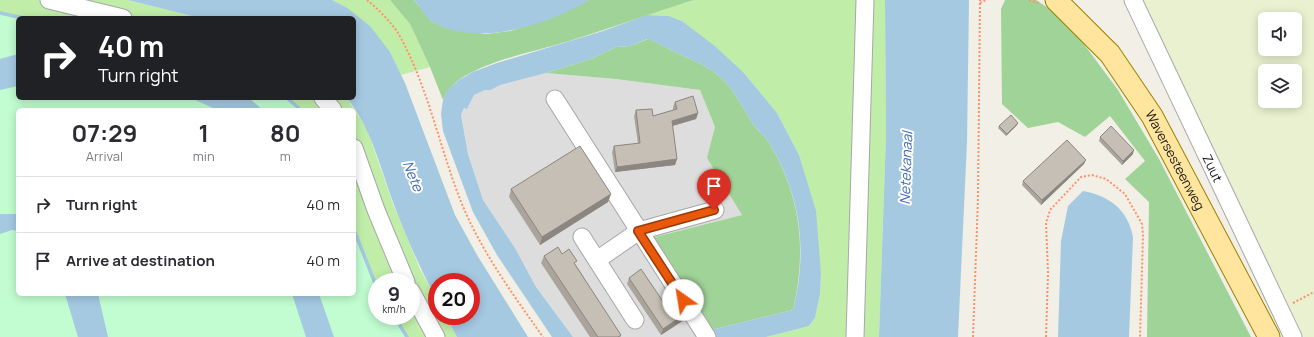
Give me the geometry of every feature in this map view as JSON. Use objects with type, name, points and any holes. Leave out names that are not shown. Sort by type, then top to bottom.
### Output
[{"type":"main road","name":"Waversesteenweg","points":[[1056,0],[1110,54],[1152,116],[1269,337]]},
{"type":"street","points":[[49,0],[115,16]]},
{"type":"street","points":[[851,336],[865,0]]},
{"type":"street","name":"Zuut","points":[[1133,0],[1279,311],[1293,337]]},
{"type":"street","points":[[555,99],[707,337]]},
{"type":"street","points":[[325,100],[331,108]]},
{"type":"street","points":[[356,154],[376,210],[402,273]]},
{"type":"street","points":[[597,260],[638,231],[714,210]]},
{"type":"street","points":[[582,237],[635,320]]},
{"type":"street","points":[[420,308],[436,337]]},
{"type":"path","points":[[367,0],[378,10],[397,33],[416,72],[454,185],[476,234],[498,271],[543,337]]},
{"type":"path","points":[[973,337],[978,198],[980,2],[986,0]]},
{"type":"path","points":[[1046,337],[1048,272],[1046,223],[1050,210],[1081,177],[1092,175],[1106,179],[1125,194],[1142,224],[1143,236],[1140,337]]},
{"type":"path","points":[[1279,311],[1314,292]]},
{"type":"shaded area","points":[[546,73],[616,79],[700,90],[715,127],[708,158],[742,215],[647,239],[701,335],[695,337],[573,337],[536,287],[515,248],[483,200],[468,154],[461,115],[464,108],[467,109],[474,95],[485,90],[491,90],[500,85]]},
{"type":"green space","points":[[0,0],[128,0],[192,16],[21,16],[0,13]]},
{"type":"green space","points":[[332,0],[390,0],[410,24],[430,67],[401,75],[390,52],[346,7]]},
{"type":"green space","points":[[390,0],[414,0],[432,22],[447,28],[486,34],[510,31],[552,18],[589,0],[694,0],[585,36],[485,66],[460,79],[450,89],[443,100],[430,67],[410,24]]},
{"type":"green space","points":[[694,0],[885,0],[886,135],[879,337],[766,337],[809,326],[815,318],[820,294],[821,273],[818,247],[799,155],[777,113],[744,73],[682,21],[669,16],[647,15]]},
{"type":"green space","points":[[1005,0],[1036,0],[1066,20],[1118,90],[1159,159],[1251,337],[1147,337],[1149,202],[1125,179],[1145,161],[1110,116],[1085,137],[1058,122],[1028,128],[1002,104],[1001,9]]},
{"type":"green space","points":[[1143,0],[1314,0],[1314,337],[1304,337],[1202,130]]},
{"type":"green space","points":[[0,13],[21,16],[16,16],[16,100],[288,100],[298,108],[16,108],[16,296],[356,296],[356,235],[371,273],[368,273],[368,325],[400,325],[407,337],[0,337]]},
{"type":"green space","points":[[648,39],[698,63],[723,79],[732,90],[756,128],[770,144],[789,184],[795,204],[798,224],[800,266],[793,310],[711,330],[647,239],[742,215],[707,158],[715,127],[700,90],[616,79],[546,73],[591,59],[616,47],[630,46]]},
{"type":"green space","points":[[289,100],[348,100],[353,108],[299,108]]},
{"type":"green space","points":[[356,112],[367,129],[393,204],[420,269],[428,284],[428,325],[451,325],[457,337],[407,337],[400,325],[420,325],[420,273],[371,273],[356,235]]},
{"type":"water","name":"Nete","points":[[128,0],[332,0],[346,7],[370,26],[390,52],[405,83],[455,215],[477,255],[528,337],[457,337],[451,325],[480,325],[480,273],[428,273],[428,282],[419,264],[393,202],[369,135],[356,112],[356,108],[354,108],[348,100],[356,100],[356,16],[192,16]]},
{"type":"water","points":[[414,0],[589,0],[554,18],[534,25],[492,33],[472,33],[452,30],[434,23],[428,19]]},
{"type":"water","name":"Netekanaal","points":[[885,0],[969,0],[967,142],[958,337],[879,337],[886,135]]},
{"type":"water","points":[[647,15],[669,16],[682,21],[716,47],[744,73],[777,113],[799,155],[816,211],[821,273],[820,294],[815,318],[809,326],[766,337],[714,337],[711,330],[793,310],[798,288],[800,266],[799,224],[795,204],[781,164],[770,144],[756,128],[736,95],[723,79],[704,66],[647,39],[630,46],[616,47],[591,59],[500,85],[491,90],[485,90],[474,95],[467,109],[464,108],[461,115],[468,154],[483,200],[515,248],[536,287],[573,337],[552,337],[497,255],[473,212],[443,131],[441,114],[443,100],[448,90],[459,80],[473,72],[497,63],[603,31]]},
{"type":"water","points":[[16,55],[16,86],[0,90],[0,59]]},
{"type":"water","points":[[195,100],[251,100],[261,108],[213,108]]},
{"type":"water","points":[[1083,191],[1102,196],[1116,206],[1127,219],[1131,227],[1133,237],[1129,337],[1058,337],[1061,241],[1068,206]]},
{"type":"water","points":[[0,214],[16,214],[16,231],[12,230],[0,234]]},
{"type":"water","points":[[66,296],[98,296],[108,337],[78,337]]},
{"type":"water","points":[[293,296],[320,296],[334,337],[306,337]]},
{"type":"building","points":[[693,96],[698,113],[672,121],[677,159],[617,167],[614,146],[640,143],[636,110],[652,109],[653,116],[677,109],[675,102]]},
{"type":"building","points":[[1011,115],[1018,123],[1007,134],[999,126]]},
{"type":"building","points":[[1111,126],[1134,150],[1123,161],[1100,137]]},
{"type":"building","points":[[1067,140],[1086,160],[1042,200],[1023,181]]},
{"type":"building","points":[[580,146],[611,194],[542,237],[511,189]]},
{"type":"building","points":[[558,247],[562,254],[569,249],[577,261],[574,263],[621,335],[618,337],[598,337],[544,256]]},
{"type":"building","points":[[641,269],[666,306],[677,299],[686,313],[663,329],[629,278]]},
{"type":"waterway","points":[[0,13],[16,16]]},
{"type":"waterway","points":[[289,100],[299,108]]},
{"type":"waterway","points":[[356,235],[371,273]]},
{"type":"waterway","points":[[400,325],[407,337]]},
{"type":"route","points":[[683,300],[638,231],[714,210]]}]
